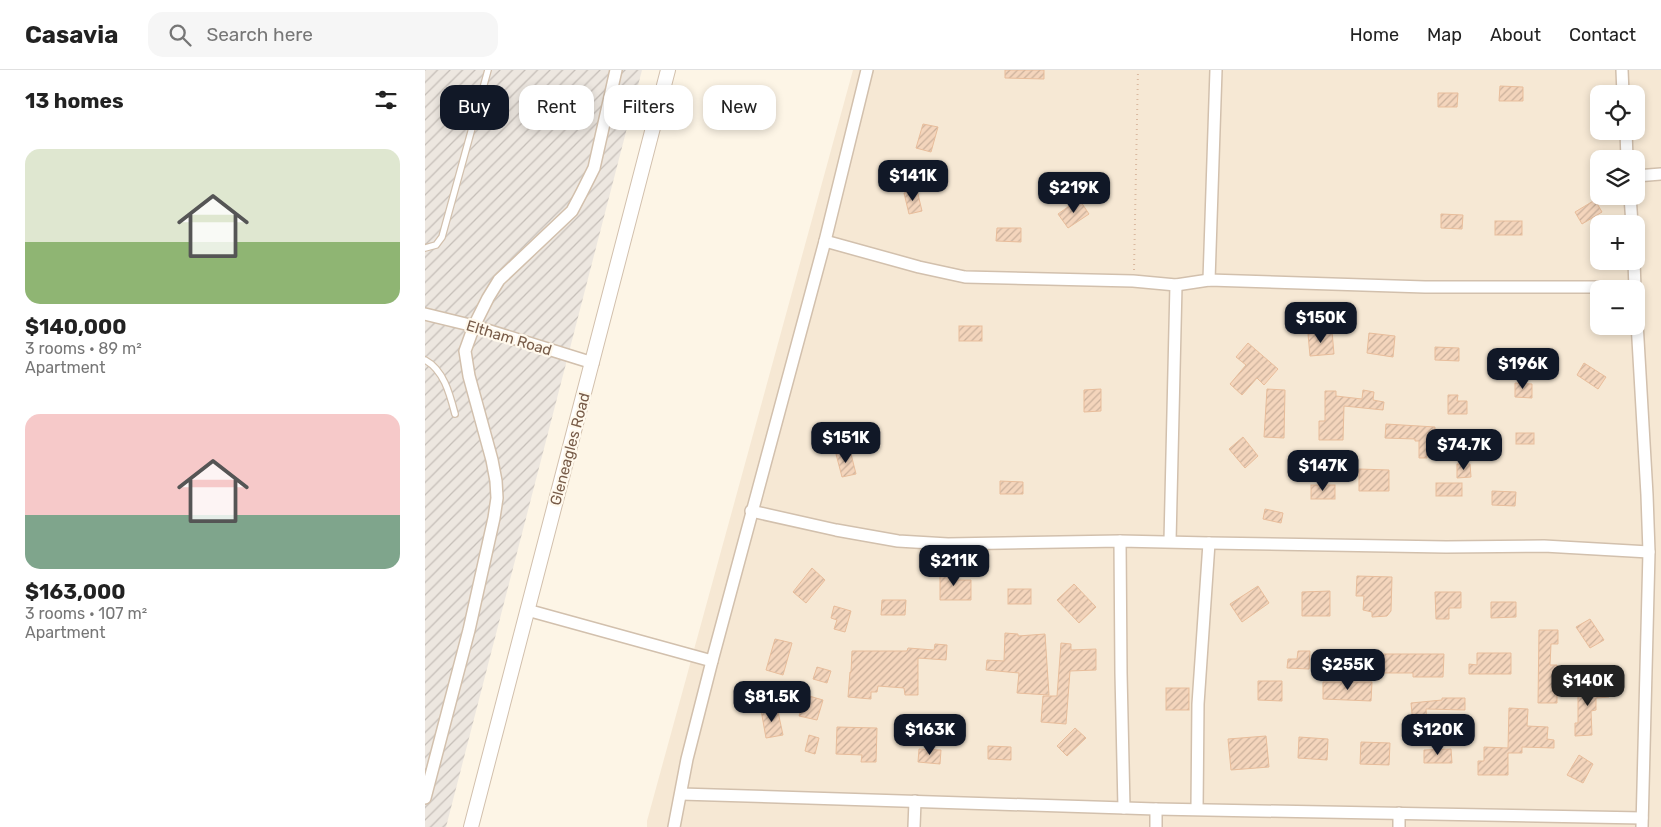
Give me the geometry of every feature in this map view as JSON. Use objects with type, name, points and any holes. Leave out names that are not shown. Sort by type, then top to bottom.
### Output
[{"type":"street","points":[[425,798],[471,621],[497,498],[493,460],[469,376],[465,351],[487,298],[499,280],[572,211],[594,168],[616,70]]},
{"type":"street","name":"Gleneagles Road","points":[[471,827],[668,70]]},
{"type":"street","points":[[674,827],[687,759],[711,661],[825,241],[867,70]]},
{"type":"street","points":[[1209,280],[1216,70]]},
{"type":"street","points":[[1622,70],[1623,85]]},
{"type":"street","points":[[1645,175],[1661,174]]},
{"type":"street","points":[[825,241],[919,268],[965,277],[1133,281],[1176,285],[1209,280],[1425,286],[1590,288]]},
{"type":"street","points":[[1170,542],[1176,285]]},
{"type":"street","name":"Eltham Road","points":[[425,314],[474,326],[593,363]]},
{"type":"street","points":[[681,794],[1156,809],[1399,813],[1642,822],[1649,552],[1638,335]]},
{"type":"street","points":[[751,511],[836,530],[898,541],[948,544],[1120,541],[1446,547],[1544,546],[1649,552]]},
{"type":"street","points":[[1120,541],[1124,808]]},
{"type":"street","points":[[1197,809],[1198,704],[1209,544]]},
{"type":"street","points":[[527,610],[711,661]]},
{"type":"street","points":[[914,827],[915,801]]},
{"type":"street","points":[[1156,809],[1156,827]]},
{"type":"street","points":[[1399,813],[1399,827]]},
{"type":"lane","points":[[425,248],[436,245],[442,237],[488,70]]},
{"type":"lane","points":[[425,360],[439,373],[448,389],[455,414]]},
{"type":"path","points":[[1133,281],[1138,70]]},
{"type":"shaded area","points":[[425,70],[642,70],[638,85],[604,85],[604,130],[626,130],[446,827],[425,827]]},
{"type":"shaded area","points":[[853,70],[1661,70],[1661,827],[647,827],[647,821]]},
{"type":"building","points":[[1005,70],[1044,70],[1044,79],[1005,78]]},
{"type":"building","points":[[1500,86],[1523,87],[1523,101],[1499,101]]},
{"type":"building","points":[[1438,93],[1458,93],[1457,107],[1438,107]]},
{"type":"building","points":[[923,124],[938,127],[931,152],[916,148]]},
{"type":"building","points":[[917,190],[922,211],[909,214],[904,193]]},
{"type":"building","points":[[1079,199],[1089,214],[1068,228],[1058,214]]},
{"type":"building","points":[[1590,203],[1590,205],[1598,205],[1602,212],[1597,215],[1590,215],[1590,219],[1582,224],[1575,212]]},
{"type":"building","points":[[1441,214],[1463,215],[1462,229],[1441,228]]},
{"type":"building","points":[[1495,221],[1522,221],[1522,235],[1495,235]]},
{"type":"building","points":[[997,228],[1021,228],[1021,242],[996,241]]},
{"type":"building","points":[[959,326],[982,326],[982,341],[959,341]]},
{"type":"building","points":[[1332,331],[1334,354],[1310,356],[1308,334]]},
{"type":"building","points":[[1369,333],[1395,336],[1393,357],[1367,353]]},
{"type":"building","points":[[1248,343],[1278,369],[1264,385],[1257,378],[1242,395],[1230,384],[1246,365],[1236,357]]},
{"type":"building","points":[[1435,347],[1459,348],[1459,361],[1435,360]]},
{"type":"building","points":[[1584,363],[1606,377],[1598,389],[1577,375]]},
{"type":"building","points":[[1515,383],[1532,384],[1532,398],[1515,397]]},
{"type":"building","points":[[1101,389],[1101,411],[1084,412],[1084,390]]},
{"type":"building","points":[[1267,389],[1285,390],[1284,438],[1264,437]]},
{"type":"building","points":[[1363,390],[1374,392],[1373,400],[1384,402],[1383,410],[1344,406],[1343,440],[1319,440],[1319,421],[1325,421],[1325,391],[1336,391],[1336,396],[1362,399]]},
{"type":"building","points":[[1448,395],[1458,395],[1457,401],[1467,401],[1467,414],[1448,414]]},
{"type":"building","points":[[1386,424],[1435,427],[1434,442],[1427,441],[1427,458],[1419,458],[1419,441],[1415,441],[1415,439],[1385,438]]},
{"type":"building","points":[[1516,433],[1534,433],[1534,444],[1516,444]]},
{"type":"building","points":[[1243,437],[1258,456],[1245,468],[1229,449]]},
{"type":"building","points":[[850,450],[856,474],[842,477],[836,454]]},
{"type":"building","points":[[1457,464],[1470,464],[1471,477],[1457,478]]},
{"type":"building","points":[[1359,469],[1389,470],[1389,491],[1359,491]]},
{"type":"building","points":[[1000,481],[1023,482],[1023,494],[1000,494]]},
{"type":"building","points":[[1436,483],[1462,483],[1462,496],[1436,496]]},
{"type":"building","points":[[1311,485],[1335,485],[1335,499],[1311,499]]},
{"type":"building","points":[[1492,491],[1516,492],[1515,506],[1492,505]]},
{"type":"building","points":[[1265,509],[1283,513],[1281,523],[1263,519]]},
{"type":"building","points":[[812,568],[825,580],[806,603],[793,592]]},
{"type":"building","points":[[940,571],[958,571],[958,580],[971,580],[971,600],[940,600]]},
{"type":"building","points":[[1357,576],[1392,577],[1391,611],[1387,616],[1372,617],[1372,612],[1363,610],[1364,596],[1356,596]]},
{"type":"building","points":[[1074,584],[1096,607],[1079,623],[1057,600]]},
{"type":"building","points":[[1258,586],[1269,603],[1242,622],[1230,604]]},
{"type":"building","points":[[1008,589],[1031,589],[1031,604],[1008,604]]},
{"type":"building","points":[[1330,591],[1330,616],[1302,616],[1302,592]]},
{"type":"building","points":[[1435,592],[1461,592],[1461,608],[1449,608],[1449,619],[1436,619]]},
{"type":"building","points":[[882,600],[906,600],[905,615],[881,615]]},
{"type":"building","points":[[1491,602],[1516,602],[1516,617],[1491,618]]},
{"type":"building","points":[[834,606],[851,611],[845,632],[834,629],[837,620],[831,618]]},
{"type":"building","points":[[1590,619],[1604,640],[1590,648],[1576,627]]},
{"type":"building","points":[[1539,630],[1558,630],[1558,644],[1551,644],[1550,665],[1557,665],[1557,703],[1538,703]]},
{"type":"building","points":[[1005,633],[1018,634],[1018,636],[1045,634],[1049,695],[1017,693],[1019,673],[986,670],[987,660],[1004,661]]},
{"type":"building","points":[[775,639],[792,643],[783,675],[766,670]]},
{"type":"building","points":[[1061,643],[1071,644],[1071,650],[1096,649],[1096,670],[1070,671],[1066,724],[1041,722],[1043,696],[1057,696]]},
{"type":"building","points":[[935,644],[947,645],[946,660],[918,658],[918,695],[905,695],[904,688],[878,686],[877,692],[871,692],[871,699],[848,697],[852,651],[907,651],[908,648],[934,650]]},
{"type":"building","points":[[1298,651],[1310,651],[1309,669],[1287,668],[1288,659],[1297,659]]},
{"type":"building","points":[[1477,653],[1511,653],[1511,674],[1469,674],[1469,664],[1477,665]]},
{"type":"building","points":[[1373,654],[1444,654],[1443,677],[1413,677],[1413,673],[1373,673]]},
{"type":"building","points":[[817,667],[831,671],[827,683],[813,679]]},
{"type":"building","points":[[1258,681],[1282,681],[1282,701],[1258,700]]},
{"type":"building","points":[[1323,682],[1372,682],[1371,701],[1323,699]]},
{"type":"building","points":[[1578,686],[1609,687],[1609,697],[1596,698],[1596,710],[1591,711],[1592,735],[1575,736],[1575,723],[1578,723]]},
{"type":"building","points":[[1166,688],[1189,688],[1189,710],[1166,710]]},
{"type":"building","points":[[809,696],[823,700],[817,720],[799,716],[802,705],[807,706]]},
{"type":"building","points":[[1442,698],[1465,698],[1465,710],[1426,709],[1427,723],[1413,724],[1411,703],[1442,700]]},
{"type":"building","points":[[777,707],[783,735],[766,738],[761,710]]},
{"type":"building","points":[[1509,708],[1528,709],[1527,726],[1548,727],[1547,739],[1554,740],[1554,748],[1522,747],[1522,753],[1508,753],[1508,775],[1478,775],[1478,761],[1484,761],[1484,747],[1508,748]]},
{"type":"building","points":[[837,727],[877,728],[876,762],[861,762],[862,755],[836,754]]},
{"type":"building","points":[[1075,728],[1086,738],[1067,756],[1057,746]]},
{"type":"building","points":[[809,735],[819,738],[815,754],[805,751]]},
{"type":"building","points":[[1266,736],[1269,767],[1231,770],[1228,739]]},
{"type":"building","points":[[1299,737],[1328,739],[1327,760],[1298,758]]},
{"type":"building","points":[[1361,742],[1390,743],[1389,765],[1360,764]]},
{"type":"building","points":[[988,746],[1011,747],[1011,760],[988,759]]},
{"type":"building","points":[[919,749],[941,750],[940,764],[918,762]]},
{"type":"building","points":[[1451,749],[1452,763],[1424,763],[1424,750]]},
{"type":"building","points":[[1579,755],[1593,764],[1583,783],[1567,775]]}]
